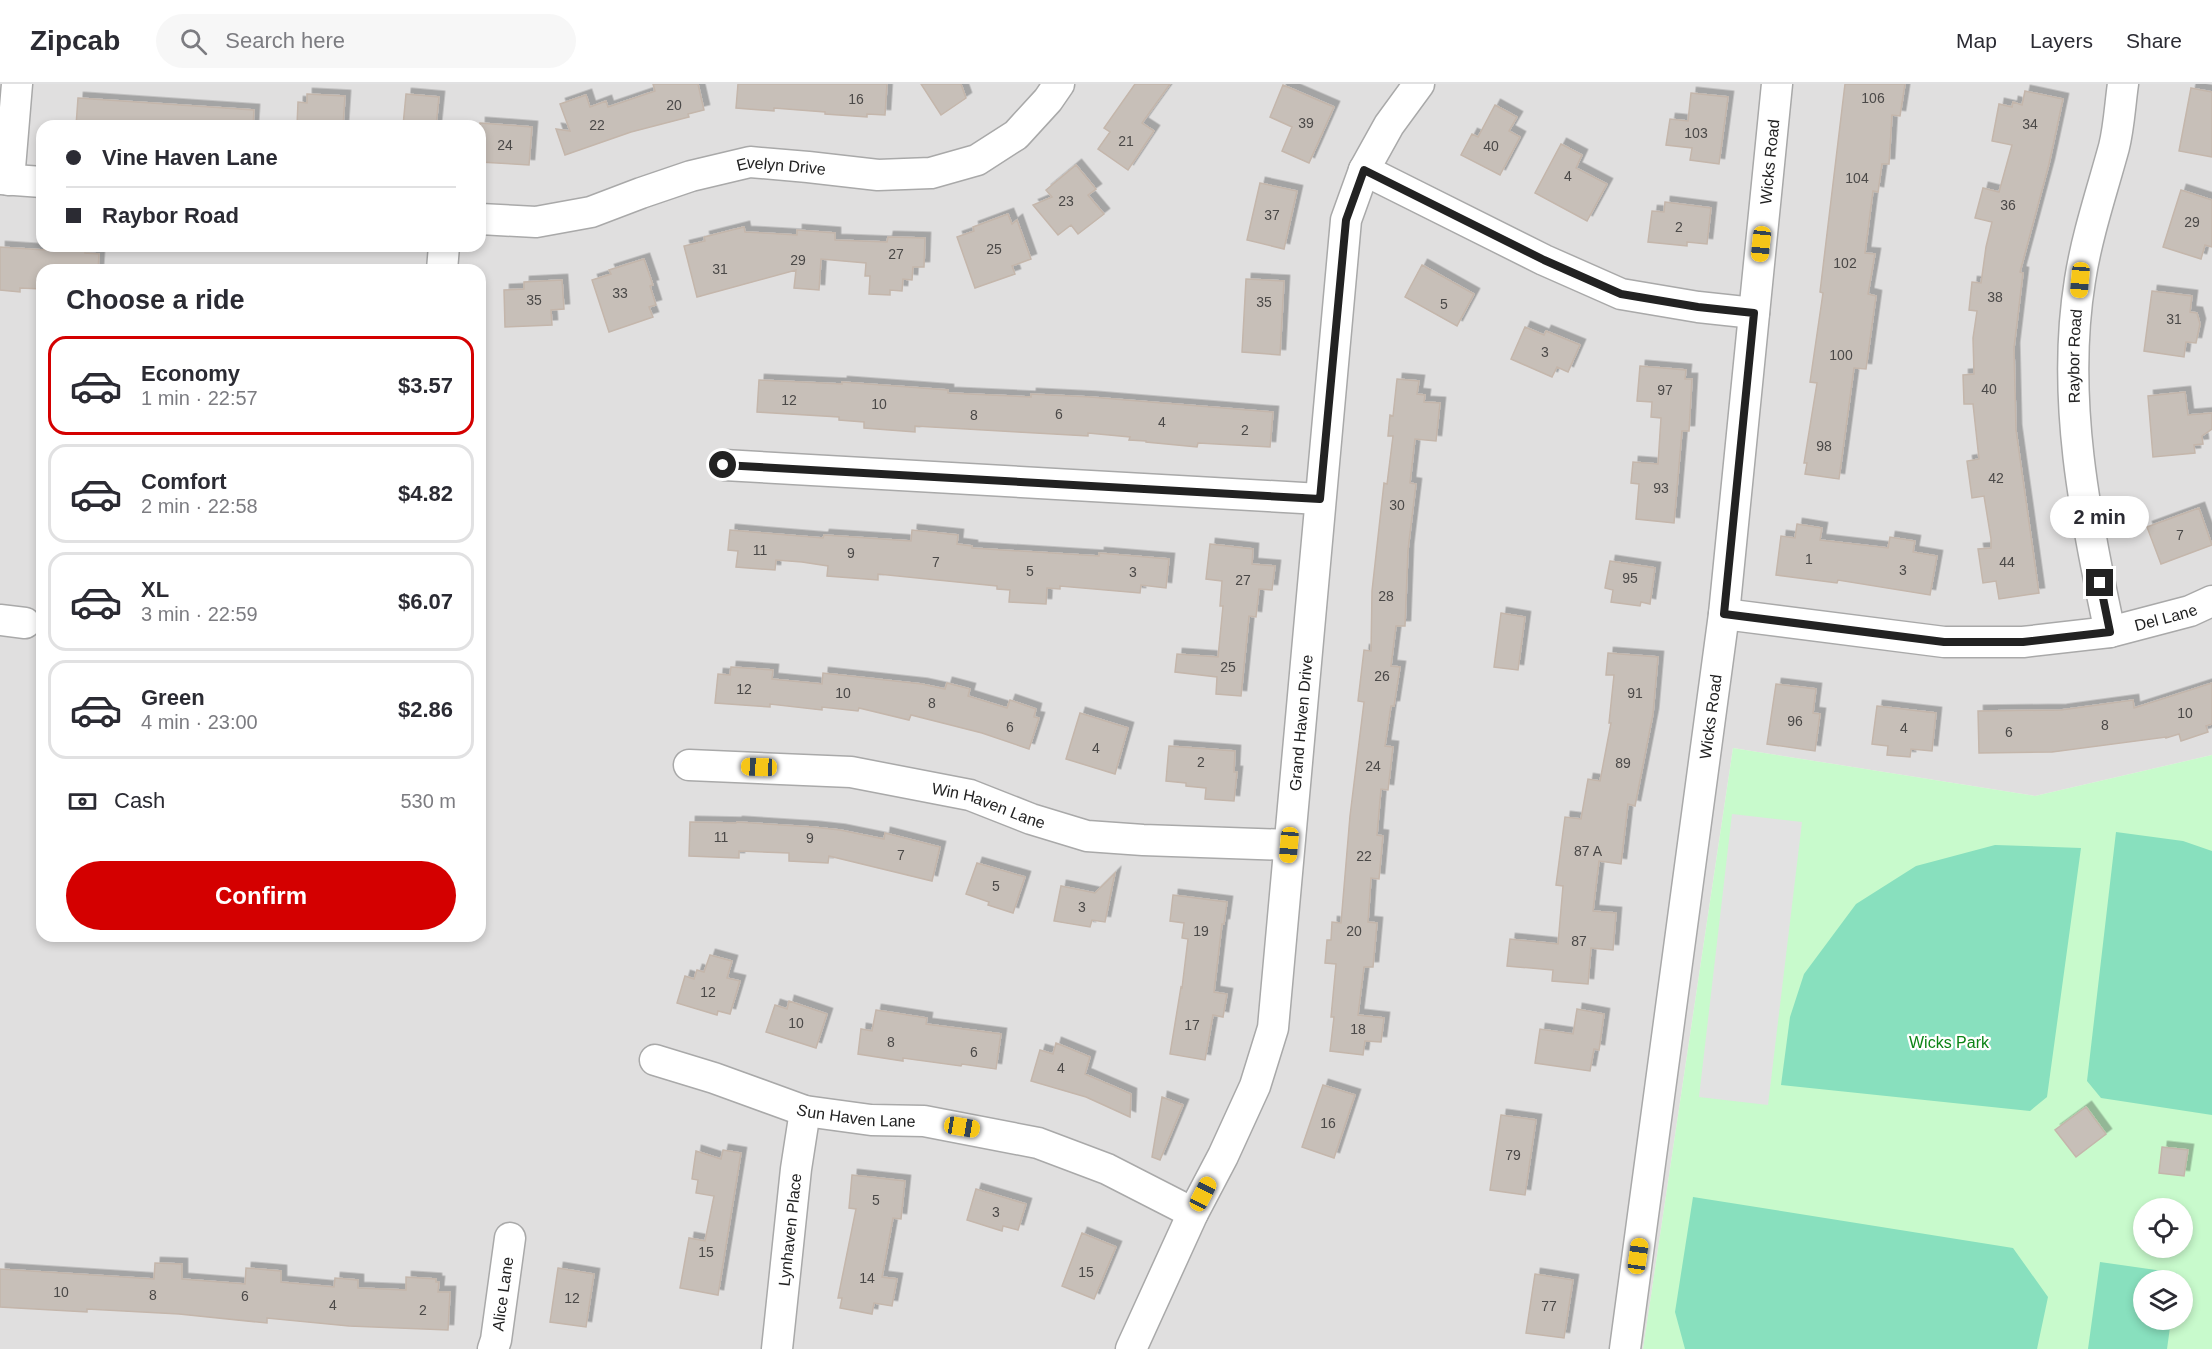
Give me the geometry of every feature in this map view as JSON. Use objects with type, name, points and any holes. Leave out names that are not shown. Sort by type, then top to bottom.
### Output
[{"type":"street","points":[[17,84],[4,179],[36,182]]},
{"type":"street","name":"Evelyn Drive","points":[[486,219],[536,222],[591,212],[691,176],[750,162],[878,175],[932,173],[977,160],[1016,135],[1048,100],[1059,84]]},
{"type":"street","name":"Grand Haven Drive","points":[[1131,1349],[1255,1086],[1273,1028],[1346,220],[1364,170],[1389,125],[1419,84]]},
{"type":"street","name":"Wicks Road","points":[[1625,1349],[1724,614],[1777,84]]},
{"type":"street","name":"Raybor Road","points":[[2110,632],[2088,526],[2076,430],[2073,352],[2080,280],[2095,212],[2114,144],[2123,84]]},
{"type":"street","points":[[1364,170],[1544,260],[1621,294],[1698,307],[1754,313]]},
{"type":"street","points":[[723,465],[1320,499]]},
{"type":"street","name":"Del Lane","points":[[1724,614],[1944,642],[2023,642],[2110,632],[2212,602]]},
{"type":"street","name":"Win Haven Lane","points":[[689,765],[851,772],[970,795],[1031,819],[1087,836],[1289,845]]},
{"type":"street","name":"Sun Haven Lane","points":[[655,1060],[714,1077],[805,1111],[871,1120],[924,1121],[1038,1143],[1107,1169],[1193,1214]]},
{"type":"street","name":"Lynhaven Place","points":[[777,1349],[796,1169],[805,1111]]},
{"type":"street","name":"Alice Lane","points":[[493,1349],[510,1238]]},
{"type":"shaded area","points":[[0,84],[2212,84],[2212,755],[2035,796],[1733,748],[1643,1349],[0,1349]]},
{"type":"shaded area","points":[[1732,814],[1802,822],[1768,1105],[1699,1097]]},
{"type":"green space","name":"Wicks Park","points":[[1733,748],[2035,796],[2212,755],[2212,1349],[1643,1349]]},
{"type":"green space","points":[[2116,832],[2183,841],[2212,851],[2212,1115],[2101,1098],[2087,1081]]},
{"type":"green space","points":[[1995,845],[2081,848],[2047,1097],[2030,1111],[1781,1085],[1790,1017],[1804,974],[1856,904],[1916,866]]},
{"type":"green space","points":[[1693,1197],[2013,1248],[2048,1297],[2037,1349],[1685,1349],[1675,1312]]},
{"type":"green space","points":[[2100,1262],[2156,1270],[2133,1270],[2133,1330],[2170,1330],[2167,1349],[2088,1349]]},
{"type":"building","points":[[653,84],[698,84],[704,110],[688,114],[689,117],[631,132],[565,155],[556,129],[570,131],[560,104],[586,95],[590,107],[606,101],[608,107],[655,91]]},
{"type":"building","points":[[738,84],[887,84],[885,115],[867,114],[867,117],[774,108],[774,111],[736,108]]},
{"type":"building","points":[[921,84],[961,84],[966,98],[941,115]]},
{"type":"building","points":[[1135,84],[1170,84],[1142,123],[1154,131],[1128,170],[1098,149],[1110,132],[1104,128]]},
{"type":"building","points":[[1845,84],[1905,84],[1900,116],[1892,115],[1889,164],[1882,164],[1878,192],[1873,191],[1865,253],[1875,254],[1868,294],[1876,296],[1866,369],[1854,368],[1839,479],[1805,474],[1807,463],[1804,463],[1817,383],[1810,382],[1823,293],[1820,292]]},
{"type":"building","points":[[1283,85],[1334,107],[1309,163],[1282,151],[1292,127],[1270,117]]},
{"type":"building","points":[[2191,88],[2212,92],[2212,157],[2179,151]]},
{"type":"building","points":[[2025,91],[2063,99],[2049,164],[2020,272],[2023,273],[2014,348],[2016,430],[2039,593],[1999,599],[1996,581],[1983,583],[1978,549],[1991,548],[1991,539],[1984,496],[1972,498],[1967,461],[1979,459],[1973,404],[1964,404],[1963,375],[1974,374],[1973,338],[1977,311],[1969,310],[1972,282],[1981,283],[1992,222],[1975,218],[1983,188],[1999,192],[2012,145],[1992,141],[1999,104],[2012,107],[2013,102],[2022,105]]},
{"type":"building","points":[[1691,93],[1728,97],[1719,164],[1690,160],[1692,148],[1666,145],[1670,119],[1688,121]]},
{"type":"building","points":[[307,94],[345,96],[343,120],[297,120],[298,102],[307,103]]},
{"type":"building","points":[[406,94],[439,97],[437,120],[404,120]]},
{"type":"building","points":[[78,98],[254,110],[253,120],[76,120]]},
{"type":"building","points":[[1495,105],[1517,117],[1509,131],[1520,137],[1500,175],[1461,155],[1472,134],[1478,137]]},
{"type":"building","points":[[486,123],[532,127],[529,165],[486,162]]},
{"type":"building","points":[[1561,144],[1582,155],[1576,168],[1607,184],[1587,221],[1535,193]]},
{"type":"building","points":[[1076,165],[1096,189],[1088,195],[1104,214],[1078,234],[1071,225],[1058,235],[1033,205],[1052,197],[1046,190]]},
{"type":"building","points":[[1260,183],[1297,191],[1284,249],[1247,240]]},
{"type":"building","points":[[2181,190],[2212,200],[2212,247],[2205,245],[2201,259],[2163,247]]},
{"type":"building","points":[[1665,202],[1711,208],[1707,244],[1687,242],[1687,246],[1648,242],[1652,211],[1664,212]]},
{"type":"building","points":[[1008,214],[1012,224],[1017,220],[1031,259],[1012,266],[1015,274],[975,288],[957,237],[974,231],[973,227]]},
{"type":"building","points":[[744,227],[745,232],[797,235],[797,230],[835,233],[835,240],[887,242],[888,237],[925,238],[924,267],[913,267],[912,280],[903,279],[902,291],[890,290],[890,295],[869,294],[870,276],[865,276],[866,263],[821,259],[819,290],[794,288],[796,270],[697,297],[684,246],[705,241],[704,237]]},
{"type":"building","points":[[0,247],[36,249],[36,252],[99,254],[98,264],[36,264],[36,289],[20,288],[20,292],[0,290]]},
{"type":"building","points":[[644,259],[653,285],[650,286],[656,305],[649,307],[653,317],[609,332],[592,280],[611,274],[609,270]]},
{"type":"building","points":[[1422,265],[1474,294],[1457,326],[1405,297]]},
{"type":"building","points":[[1246,279],[1284,281],[1280,355],[1242,352]]},
{"type":"building","points":[[562,280],[564,309],[551,310],[552,325],[505,327],[504,290],[524,289],[524,282]]},
{"type":"building","points":[[2152,291],[2192,296],[2190,312],[2197,313],[2200,324],[2196,343],[2186,342],[2184,357],[2144,351]]},
{"type":"building","points":[[1525,327],[1544,335],[1546,331],[1580,345],[1568,372],[1557,367],[1552,377],[1511,359]]},
{"type":"building","points":[[1640,366],[1686,370],[1685,379],[1692,379],[1689,431],[1682,431],[1674,523],[1636,519],[1639,484],[1631,483],[1633,462],[1658,464],[1661,418],[1651,417],[1652,402],[1637,401]]},
{"type":"building","points":[[1397,379],[1419,381],[1417,394],[1425,395],[1424,402],[1440,403],[1436,441],[1415,439],[1410,483],[1416,484],[1408,550],[1405,626],[1396,626],[1391,666],[1400,667],[1385,746],[1393,747],[1388,790],[1381,789],[1377,835],[1383,836],[1379,879],[1371,878],[1368,922],[1377,923],[1373,967],[1364,967],[1358,1015],[1384,1018],[1381,1042],[1365,1041],[1363,1055],[1330,1051],[1336,964],[1325,963],[1327,940],[1331,940],[1332,922],[1341,923],[1350,816],[1364,702],[1358,701],[1364,650],[1371,651],[1372,591],[1384,483],[1387,484],[1393,436],[1388,436],[1390,415],[1393,416]]},
{"type":"building","points":[[759,380],[842,384],[842,382],[948,390],[948,393],[1090,397],[1273,412],[1270,447],[1198,443],[1197,447],[1088,433],[1088,436],[915,426],[915,432],[864,428],[864,422],[839,420],[839,417],[757,412]]},
{"type":"building","points":[[2185,392],[2188,415],[2212,413],[2212,429],[2202,436],[2203,444],[2194,445],[2195,453],[2153,457],[2148,396]]},
{"type":"building","points":[[2199,508],[2212,545],[2161,564],[2147,527]]},
{"type":"building","points":[[1797,524],[1822,528],[1820,540],[1888,548],[1890,537],[1915,541],[1913,552],[1937,556],[1930,595],[1838,580],[1837,583],[1776,575],[1781,536],[1795,538]]},
{"type":"building","points":[[730,530],[823,538],[824,535],[911,541],[912,530],[958,535],[957,544],[972,546],[972,548],[1099,556],[1099,553],[1169,559],[1166,588],[1141,585],[1140,593],[1060,586],[1060,589],[1047,588],[1046,604],[1009,602],[1010,590],[997,589],[997,586],[878,574],[878,580],[827,576],[828,566],[776,560],[775,570],[736,567],[738,551],[728,550]]},
{"type":"building","points":[[1210,544],[1253,549],[1252,564],[1275,566],[1272,590],[1259,589],[1256,617],[1249,616],[1241,696],[1216,694],[1217,677],[1175,672],[1177,654],[1218,657],[1223,606],[1220,606],[1222,581],[1206,579]]},
{"type":"building","points":[[1610,561],[1655,568],[1650,604],[1641,602],[1640,606],[1611,602],[1613,590],[1605,588]]},
{"type":"building","points":[[1501,613],[1525,617],[1518,670],[1494,667]]},
{"type":"building","points":[[1608,653],[1658,657],[1653,714],[1635,806],[1628,804],[1621,864],[1599,861],[1593,911],[1616,913],[1613,950],[1591,948],[1588,984],[1552,981],[1553,970],[1507,966],[1510,939],[1558,944],[1563,886],[1556,885],[1565,817],[1581,819],[1588,779],[1600,781],[1611,723],[1609,723],[1614,675],[1606,675]]},
{"type":"building","points":[[731,667],[773,670],[772,679],[822,684],[823,673],[922,684],[945,689],[947,683],[970,689],[968,696],[1007,708],[1010,700],[1036,709],[1034,717],[1039,718],[1029,749],[982,733],[911,715],[909,720],[859,708],[858,711],[822,707],[822,710],[770,704],[770,707],[715,703],[718,674],[730,675]]},
{"type":"building","points":[[2212,683],[2212,724],[2206,726],[2208,732],[2181,741],[2179,734],[2166,738],[2052,752],[1979,753],[1978,711],[2061,710],[2133,700],[2134,708]]},
{"type":"building","points":[[1776,684],[1816,689],[1813,713],[1820,714],[1815,751],[1767,744]]},
{"type":"building","points":[[1877,706],[1936,713],[1932,751],[1911,749],[1910,757],[1887,755],[1888,746],[1872,744]]},
{"type":"building","points":[[1080,713],[1128,728],[1115,774],[1066,759]]},
{"type":"building","points":[[1169,746],[1235,751],[1234,772],[1237,772],[1234,801],[1205,799],[1206,788],[1166,781]]},
{"type":"building","points":[[690,822],[737,822],[813,827],[884,839],[885,833],[940,847],[932,881],[829,856],[828,863],[789,861],[789,853],[739,851],[739,858],[689,856]]},
{"type":"building","points":[[977,863],[1025,877],[1013,913],[988,905],[989,902],[966,894]]},
{"type":"building","points":[[1115,873],[1105,922],[1092,920],[1090,927],[1054,921],[1061,886],[1095,893]]},
{"type":"building","points":[[1173,895],[1227,902],[1224,924],[1222,924],[1214,992],[1227,994],[1223,1017],[1213,1015],[1205,1060],[1170,1054],[1188,939],[1182,938],[1184,923],[1170,921]]},
{"type":"building","points":[[710,955],[732,961],[727,978],[740,981],[730,1014],[718,1011],[717,1015],[677,1003],[685,976],[694,979],[697,970],[704,972]]},
{"type":"building","points":[[789,1001],[827,1014],[816,1048],[766,1032],[775,1005],[787,1009]]},
{"type":"building","points":[[1577,1009],[1604,1014],[1599,1050],[1594,1049],[1590,1071],[1535,1063],[1540,1029],[1573,1034]]},
{"type":"building","points":[[876,1010],[927,1018],[926,1024],[1001,1034],[996,1069],[903,1058],[903,1061],[858,1054],[861,1029],[872,1031]]},
{"type":"building","points":[[1056,1043],[1090,1057],[1085,1074],[1131,1094],[1130,1117],[1086,1097],[1031,1081],[1040,1050],[1053,1054]]},
{"type":"building","points":[[1323,1085],[1355,1095],[1334,1158],[1302,1147]]},
{"type":"building","points":[[1162,1097],[1183,1105],[1160,1160],[1152,1157]]},
{"type":"building","points":[[2086,1107],[2106,1134],[2076,1157],[2055,1130]]},
{"type":"building","points":[[1501,1115],[1536,1120],[1525,1195],[1490,1190]]},
{"type":"building","points":[[2162,1147],[2188,1150],[2184,1176],[2159,1173]]},
{"type":"building","points":[[723,1150],[741,1153],[718,1295],[680,1288],[689,1238],[705,1241],[714,1196],[696,1193],[698,1180],[692,1179],[696,1151],[721,1159]]},
{"type":"building","points":[[852,1175],[905,1181],[901,1219],[893,1218],[882,1277],[897,1279],[892,1306],[874,1303],[872,1314],[840,1308],[842,1298],[838,1298],[856,1209],[849,1208]]},
{"type":"building","points":[[976,1189],[1026,1204],[1018,1230],[1003,1226],[1002,1231],[967,1220]]},
{"type":"building","points":[[1082,1233],[1116,1247],[1094,1299],[1062,1286]]},
{"type":"building","points":[[155,1263],[182,1264],[182,1279],[245,1284],[246,1268],[281,1271],[281,1282],[334,1287],[335,1278],[358,1280],[358,1288],[406,1290],[406,1277],[436,1279],[436,1282],[439,1282],[438,1292],[450,1292],[448,1330],[349,1326],[267,1318],[267,1323],[179,1314],[0,1307],[0,1269],[154,1279]]},
{"type":"building","points":[[558,1268],[594,1274],[586,1327],[550,1322]]},
{"type":"building","points":[[1535,1274],[1573,1280],[1564,1338],[1526,1333]]},
{"type":"route","points":[[723,465],[1320,499],[1346,220],[1364,170],[1544,260],[1621,294],[1698,307],[1754,313],[1724,614],[1944,642],[2023,642],[2110,632],[2100,583]]}]
